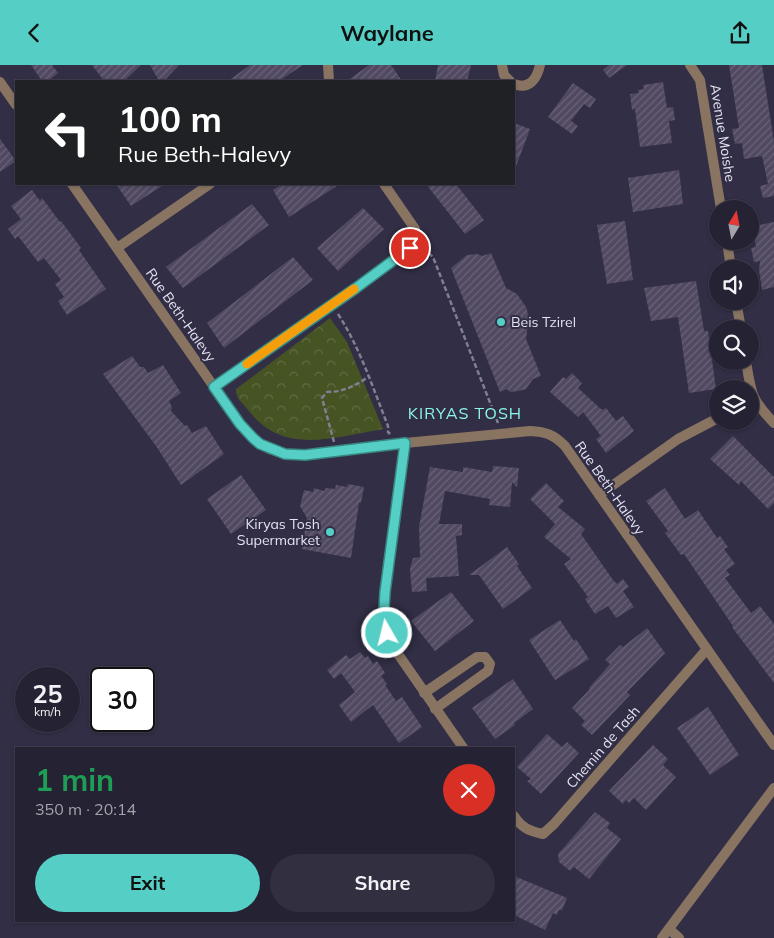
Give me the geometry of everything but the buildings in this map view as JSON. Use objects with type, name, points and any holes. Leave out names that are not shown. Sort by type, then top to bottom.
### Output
[{"type":"street","points":[[328,65],[329,80]]},
{"type":"street","points":[[502,65],[504,75],[509,80]]},
{"type":"street","points":[[515,84],[523,86],[530,84],[537,76],[540,65]]},
{"type":"street","name":"Avenue Moishe","points":[[690,65],[700,80],[720,200]]},
{"type":"street","points":[[0,82],[15,104]]},
{"type":"street","name":"Rue Beth-Halevy","points":[[73,185],[240,424],[260,444],[285,454],[305,455],[530,431],[550,433],[565,446],[774,745]]},
{"type":"street","points":[[117,248],[209,185]]},
{"type":"street","points":[[214,387],[410,248],[413,243],[414,229],[385,185]]},
{"type":"street","points":[[759,409],[774,423]]},
{"type":"street","points":[[599,495],[678,439],[709,423]]},
{"type":"street","points":[[405,443],[385,592],[385,623],[391,642],[463,747]]},
{"type":"street","name":"Chemin de Tash","points":[[515,817],[521,825],[530,831],[543,834],[554,824],[707,649]]},
{"type":"street","points":[[424,693],[477,657],[485,657],[490,664],[488,671],[435,709]]},
{"type":"street","points":[[662,938],[774,789]]},
{"type":"street","points":[[669,929],[679,938]]},
{"type":"path","points":[[420,247],[433,257],[498,421]]},
{"type":"path","points":[[336,312],[356,345],[388,426],[388,433]]},
{"type":"path","points":[[334,435],[322,398],[327,392],[336,392],[352,387],[368,377]]},
{"type":"green space","points":[[330,318],[347,342],[383,429],[328,439],[311,440],[294,439],[278,434],[263,425],[249,411],[238,398],[236,389]]},
{"type":"slow traffic","points":[[247,364],[354,289]]},
{"type":"place","name":"Beis Tzirel","points":[[501,322]]},
{"type":"place","name":"Kiryas Tosh Supermarket","points":[[330,532]]},
{"type":"district","name":"KIRYAS TOSH","points":[[465,413]]},
{"type":"route","points":[[387,633],[384,610],[385,592],[405,443],[305,455],[285,454],[260,444],[253,438],[240,424],[214,387],[410,248]]}]
